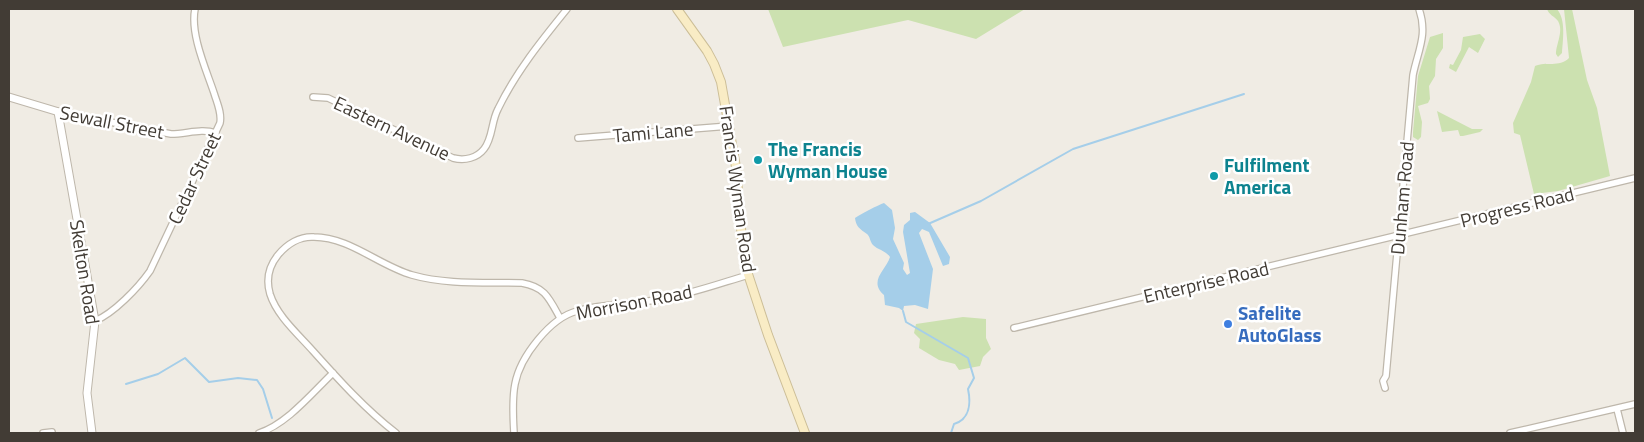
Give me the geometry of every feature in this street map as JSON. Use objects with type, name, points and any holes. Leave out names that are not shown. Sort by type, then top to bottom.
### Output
[{"type":"main road","name":"Francis Wyman Road","points":[[677,9],[707,51],[717,70],[724,94],[738,185],[743,253],[748,275],[768,335],[805,433]]},
{"type":"street","name":"Cedar Street","points":[[95,322],[109,314],[150,271],[221,120],[197,38],[194,23],[195,9]]},
{"type":"street","name":"Eastern Avenue","points":[[312,97],[328,98],[453,158],[463,160],[472,157],[481,152],[488,144],[495,114],[517,75],[534,50],[567,9]]},
{"type":"street","name":"Dunham Road","points":[[1385,388],[1384,381],[1399,236],[1412,75],[1423,36],[1419,9]]},
{"type":"street","name":"Sewall Street","points":[[9,97],[59,112],[171,134],[184,134],[205,130],[216,133]]},
{"type":"street","name":"Skelton Road","points":[[59,112],[95,322],[87,401],[92,433]]},
{"type":"street","name":"Tami Lane","points":[[578,138],[729,126]]},
{"type":"street","name":"Progress Road","points":[[1399,236],[1635,178]]},
{"type":"street","points":[[396,433],[367,408],[286,322],[271,295],[269,279],[273,262],[286,246],[303,238],[315,236],[353,247],[404,272],[421,277],[531,285],[537,287],[545,294],[560,318]]},
{"type":"street","name":"Enterprise Road","points":[[1014,328],[1399,236]]},
{"type":"street","name":"Morrison Road","points":[[514,433],[514,386],[518,371],[533,346],[560,318],[577,311],[596,307],[656,300],[685,294],[748,275]]},
{"type":"street","points":[[259,433],[271,429],[282,421],[333,373]]},
{"type":"street","points":[[1510,433],[1635,404]]},
{"type":"street","points":[[1616,409],[1623,433]]},
{"type":"street","points":[[43,433],[52,432]]},
{"type":"green space","points":[[768,9],[1025,9],[976,39],[908,20],[783,47]]},
{"type":"green space","points":[[1547,9],[1557,9],[1562,19],[1562,53],[1558,57],[1556,50],[1560,25]]},
{"type":"green space","points":[[1564,9],[1572,9],[1587,80],[1597,108],[1610,176],[1558,191],[1534,194],[1520,135],[1514,133],[1513,123],[1531,82],[1535,66],[1557,64],[1569,58]]},
{"type":"green space","points":[[1443,33],[1443,48],[1436,59],[1435,76],[1429,86],[1430,99],[1428,103],[1418,106],[1422,122],[1421,137],[1418,140],[1413,137],[1413,132],[1418,76],[1430,37]]},
{"type":"green space","points":[[1480,34],[1485,39],[1478,53],[1469,47],[1456,72],[1449,68],[1450,64],[1453,65],[1461,50],[1463,37]]},
{"type":"green space","points":[[1437,111],[1472,129],[1483,129],[1480,132],[1463,136],[1460,136],[1458,130],[1442,132]]},
{"type":"green space","points":[[963,317],[986,319],[986,338],[991,349],[983,357],[980,366],[959,370],[955,364],[939,360],[919,348],[920,339],[914,333],[916,324]]},
{"type":"water","points":[[884,203],[892,210],[895,228],[893,239],[904,263],[903,269],[907,275],[910,273],[903,232],[904,225],[910,220],[910,213],[915,212],[930,223],[950,257],[949,264],[943,266],[929,232],[922,229],[919,233],[933,269],[928,309],[915,305],[904,306],[903,311],[899,308],[885,305],[884,295],[878,285],[878,280],[890,257],[873,245],[868,235],[857,226],[855,218]]},
{"type":"waterway","points":[[928,224],[981,201],[1073,149],[1244,94]]},
{"type":"waterway","points":[[903,311],[906,322],[968,358],[974,378],[968,389],[968,410],[963,418],[954,424],[951,433]]},
{"type":"waterway","points":[[126,384],[158,374],[185,358],[209,382],[238,378],[257,380],[263,389],[272,418]]},
{"type":"place","name":"The Francis Wyman House","points":[[758,160]]},
{"type":"place","name":"Fulfilment America","points":[[1214,176]]},
{"type":"place","name":"Safelite AutoGlass","points":[[1228,324]]}]
